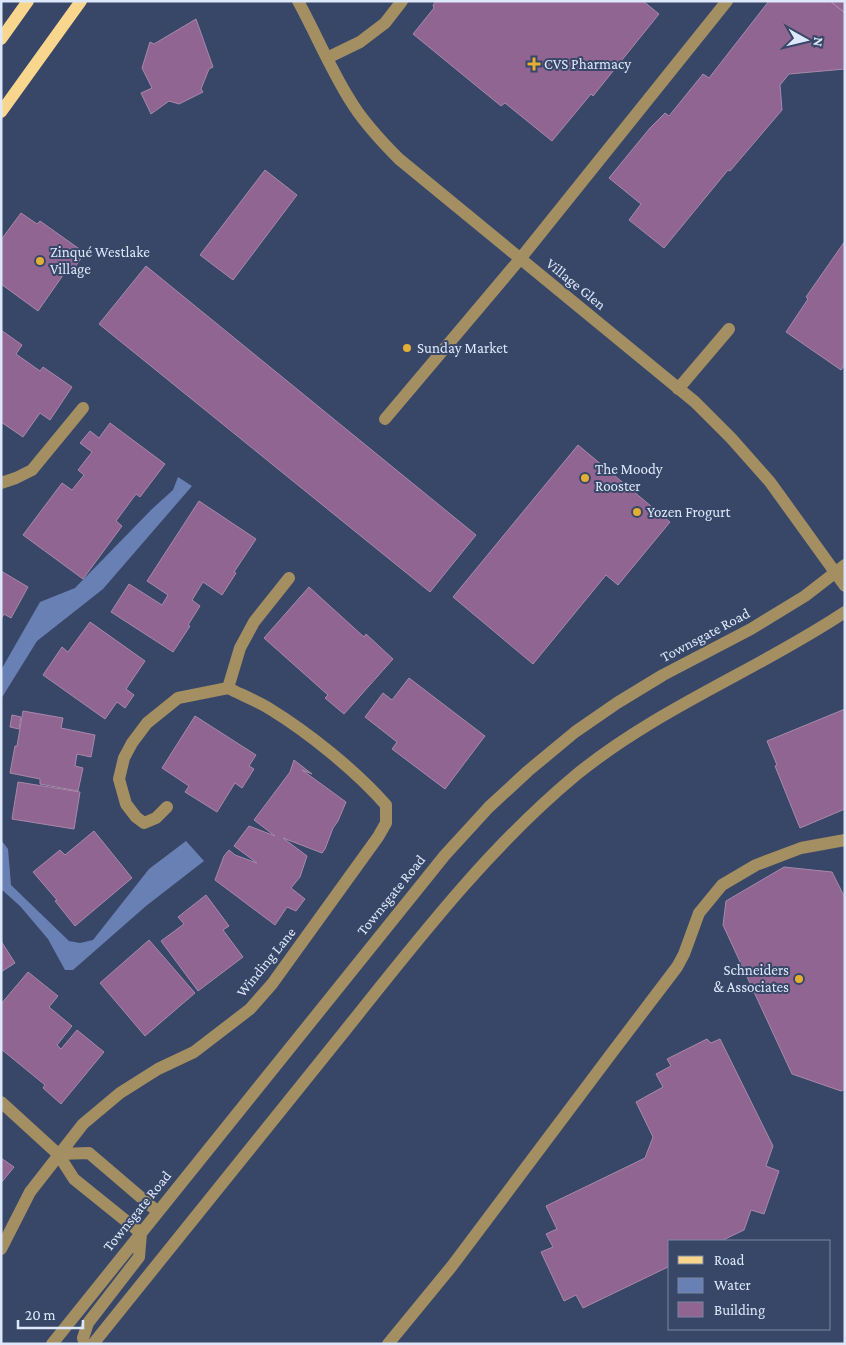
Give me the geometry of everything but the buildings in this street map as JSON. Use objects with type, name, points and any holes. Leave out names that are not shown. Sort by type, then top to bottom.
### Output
[{"type":"main road","points":[[1,38],[28,1]]},
{"type":"main road","points":[[1,112],[81,1]]},
{"type":"street","name":"Village Glen","points":[[298,1],[350,101],[368,127],[399,159],[695,402],[770,482],[840,569],[845,586]]},
{"type":"street","points":[[327,58],[360,42],[384,23],[402,1]]},
{"type":"street","points":[[385,418],[520,259],[727,1]]},
{"type":"street","points":[[678,389],[729,328]]},
{"type":"street","points":[[1,483],[32,470],[83,408]]},
{"type":"street","name":"Townsgate Road","points":[[52,1344],[445,855],[489,807],[575,732],[617,703],[663,675],[751,629],[806,596],[840,569]]},
{"type":"street","points":[[168,807],[156,818],[144,823],[136,817],[126,804],[119,779],[128,750],[147,724],[178,698],[228,688],[240,648],[254,622],[289,578]]},
{"type":"street","points":[[93,1344],[433,922],[493,853],[537,809],[609,750],[656,719],[758,664],[845,612]]},
{"type":"street","name":"Winding Lane","points":[[1,1249],[30,1192],[83,1124],[120,1094],[158,1069],[194,1052],[250,1009],[272,984],[324,914],[386,823],[386,805],[372,789],[319,743],[269,708],[228,688]]},
{"type":"street","points":[[388,1344],[452,1266],[677,967],[684,954],[699,913],[722,885],[756,865],[800,848],[845,840]]},
{"type":"street","points":[[1,1102],[58,1154],[74,1179],[141,1233],[139,1256],[88,1323],[83,1338],[85,1344]]},
{"type":"street","points":[[58,1154],[89,1153],[158,1212]]},
{"type":"water","points":[[178,477],[192,486],[103,589],[37,641],[1,699],[1,670],[40,602],[75,588],[173,490]]},
{"type":"water","points":[[1,840],[8,849],[11,885],[69,941],[80,943],[93,940],[149,869],[186,841],[204,861],[146,906],[73,970],[65,970],[48,939],[20,906],[1,889]]},
{"type":"place","name":"CVS Pharmacy","points":[[534,64]]},
{"type":"place","name":"Zinqué Westlake Village","points":[[40,261]]},
{"type":"place","name":"Sunday Market","points":[[407,348]]},
{"type":"place","name":"The Moody Rooster","points":[[585,478]]},
{"type":"place","name":"Yozen Frogurt","points":[[637,512]]},
{"type":"place","name":"Schneiders & Associates","points":[[799,979]]}]
